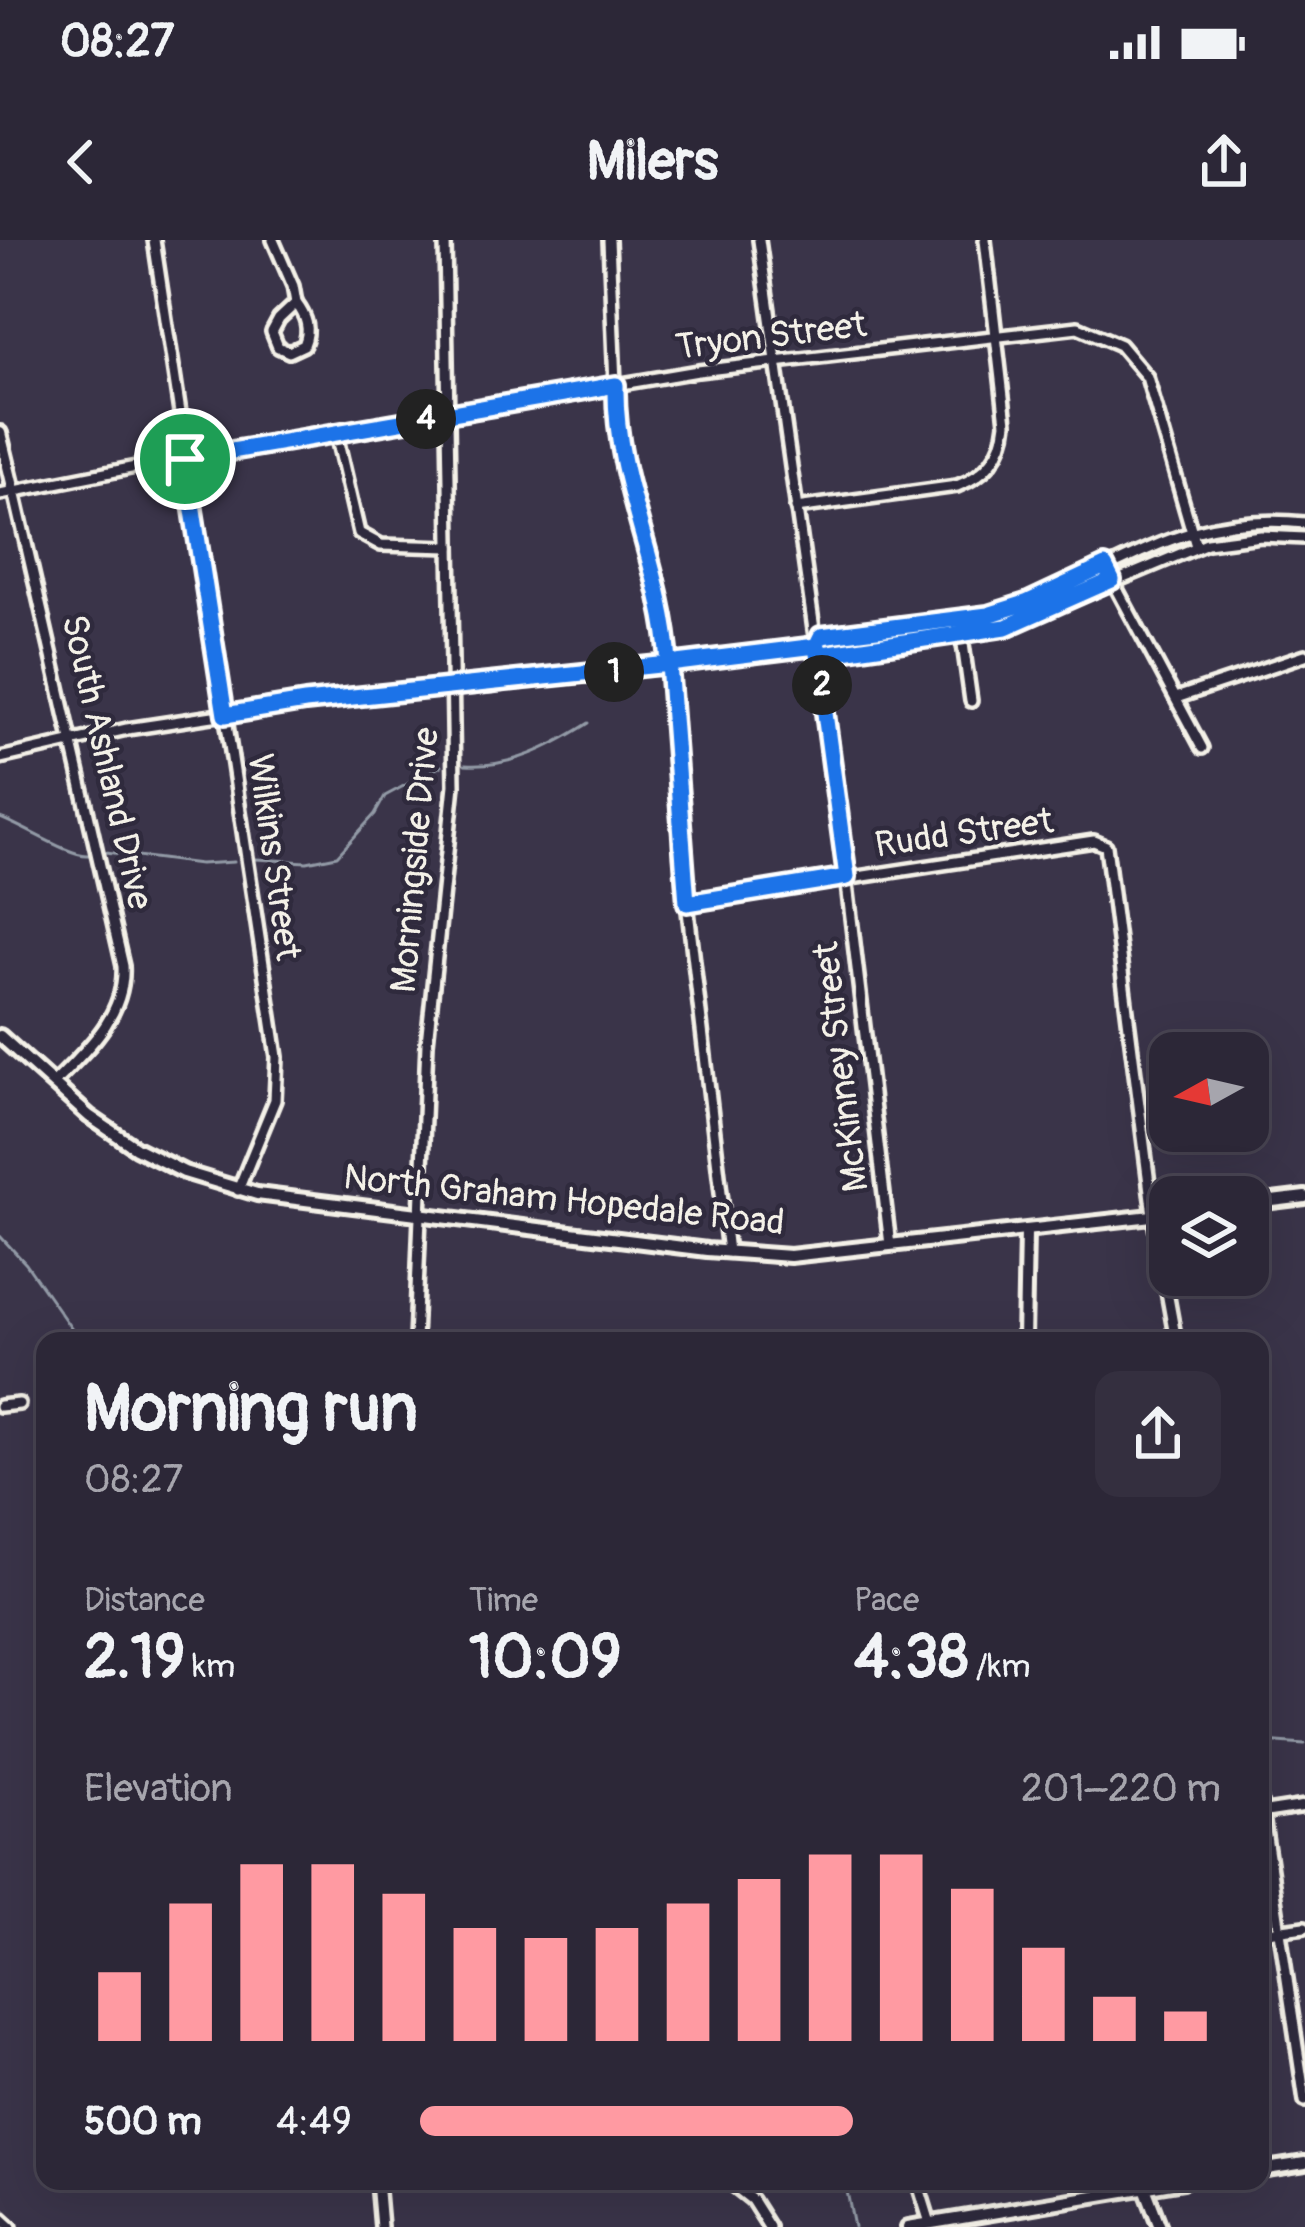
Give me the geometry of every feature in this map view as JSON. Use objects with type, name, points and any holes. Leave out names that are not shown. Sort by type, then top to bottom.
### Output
[{"type":"street","name":"Wilkins Street","points":[[154,240],[278,1071],[275,1100],[238,1190]]},
{"type":"street","points":[[273,240],[296,303],[305,314],[308,337],[290,352],[278,347],[272,332],[296,303]]},
{"type":"street","name":"Morningside Drive","points":[[415,1332],[427,1043],[452,818],[445,240]]},
{"type":"street","points":[[609,240],[621,447],[658,585],[669,664],[687,903],[728,1252]]},
{"type":"street","name":"McKinney Street","points":[[759,240],[847,877],[890,1245]]},
{"type":"street","points":[[796,508],[957,486],[986,470],[1000,451],[1006,423],[985,240]]},
{"type":"street","name":"Tryon Street","points":[[0,494],[616,385],[776,361],[1078,327],[1120,345],[1137,361],[1156,404],[1196,546]]},
{"type":"street","name":"South Ashland Drive","points":[[0,433],[124,978],[114,1013],[53,1084]]},
{"type":"street","points":[[336,434],[359,532],[381,545],[450,547]]},
{"type":"street","points":[[816,646],[821,636],[959,619],[1026,603],[1191,530],[1266,520],[1305,523]]},
{"type":"street","points":[[816,646],[823,654],[1019,623],[1196,546],[1247,537],[1305,538]]},
{"type":"street","points":[[1105,566],[1202,748]]},
{"type":"street","points":[[959,619],[971,701]]},
{"type":"street","points":[[0,758],[305,702],[816,646]]},
{"type":"street","points":[[1176,698],[1305,655]]},
{"type":"street","name":"Rudd Street","points":[[687,903],[1094,841],[1106,847],[1149,1184]]},
{"type":"street","name":"North Graham Hopedale Road","points":[[0,1036],[89,1116],[136,1148],[184,1172],[238,1190],[728,1252],[812,1256],[1149,1216]]},
{"type":"street","points":[[1269,1201],[1305,1197]]},
{"type":"street","points":[[1024,1332],[1026,1232]]},
{"type":"street","points":[[1168,1296],[1174,1332]]},
{"type":"street","points":[[0,1406],[20,1404]]},
{"type":"street","points":[[1269,1812],[1305,1806]]},
{"type":"street","points":[[1269,1862],[1305,2101]]},
{"type":"street","points":[[1269,1932],[1305,1927]]},
{"type":"street","points":[[1269,2169],[1305,2163]]},
{"type":"street","points":[[378,2190],[381,2227]]},
{"type":"street","points":[[739,2190],[752,2200],[769,2227]]},
{"type":"street","points":[[920,2190],[930,2223]]},
{"type":"street","points":[[908,2227],[1110,2190]]},
{"type":"street","points":[[1145,2190],[1160,2227]]},
{"type":"street","points":[[0,2217],[11,2227]]},
{"type":"waterway","points":[[465,765],[530,754],[589,723]]},
{"type":"waterway","points":[[256,859],[307,862],[337,856],[385,796],[441,766]]},
{"type":"waterway","points":[[0,818],[89,855]]},
{"type":"waterway","points":[[106,852],[200,864],[234,862]]},
{"type":"waterway","points":[[0,1236],[74,1332]]},
{"type":"waterway","points":[[1269,1741],[1305,1744]]},
{"type":"waterway","points":[[847,2190],[854,2227]]},
{"type":"route","points":[[185,459],[225,715],[305,702],[669,664],[687,903],[847,877],[816,646],[821,636],[988,615],[1026,603],[1105,566],[1112,580],[1019,623],[984,632],[823,654],[816,646],[669,664],[658,585],[626,475],[616,385],[185,459]]}]
